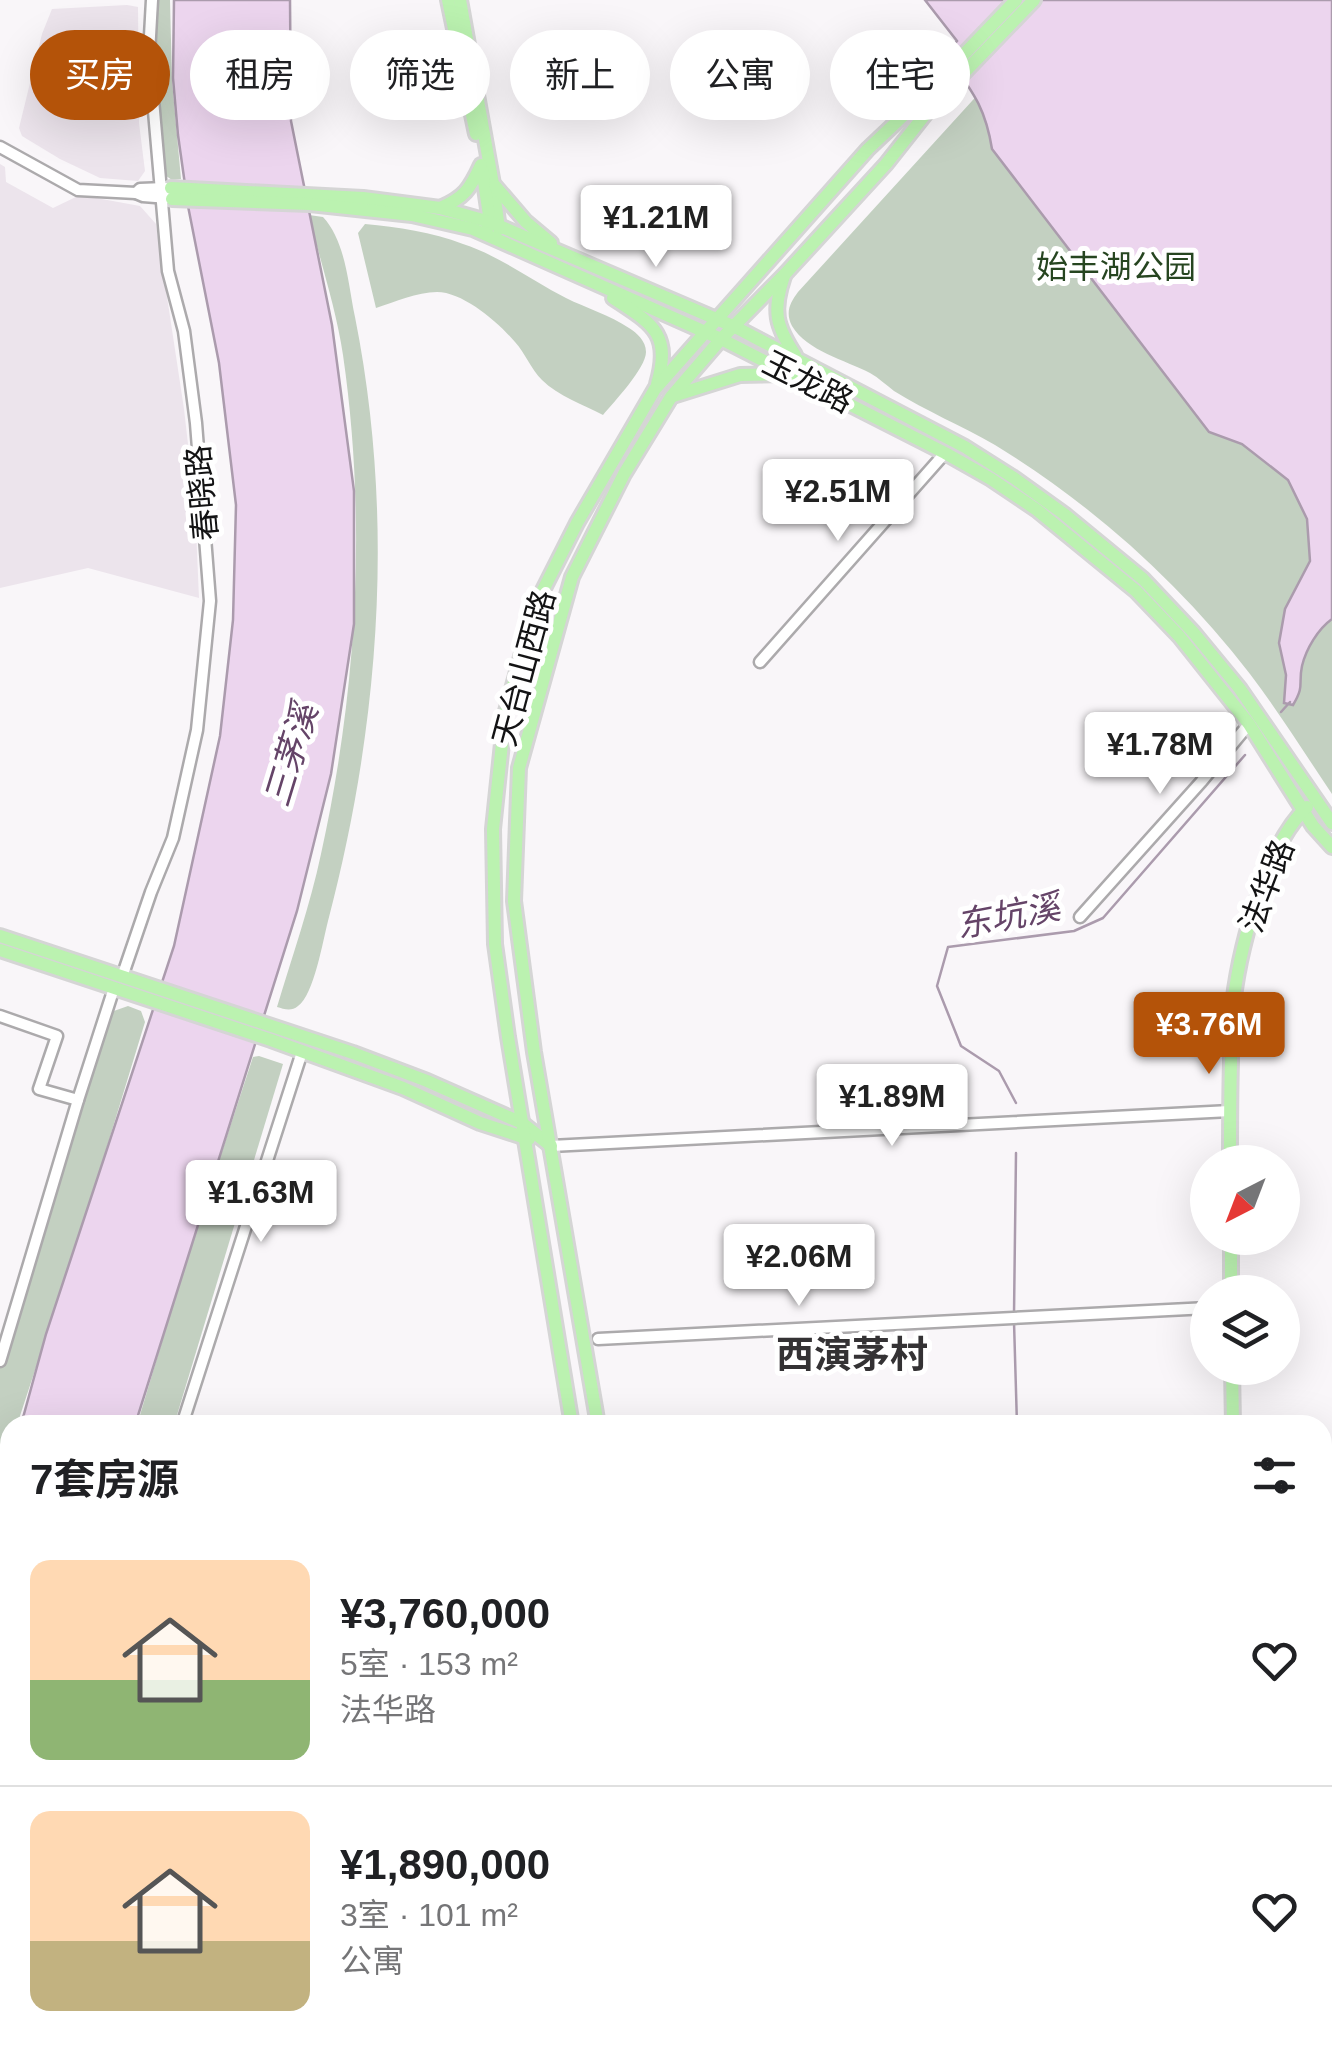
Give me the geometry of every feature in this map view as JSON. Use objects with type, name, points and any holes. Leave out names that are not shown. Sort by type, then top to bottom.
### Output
[{"type":"main road","points":[[448,0],[493,230]]},
{"type":"main road","points":[[460,0],[494,184],[493,230]]},
{"type":"main road","points":[[970,53],[1016,0]]},
{"type":"main road","points":[[970,61],[1034,0]]},
{"type":"main road","name":"天台山西路","points":[[570,1415],[496,955],[493,829],[506,715],[535,606],[576,523],[655,388],[868,149],[904,120]]},
{"type":"main road","name":"天台山西路","points":[[596,1415],[520,952],[514,901],[519,768],[572,576],[624,474],[671,397],[721,338],[886,164],[915,120]]},
{"type":"main road","points":[[440,208],[460,200],[482,163]]},
{"type":"main road","points":[[494,184],[526,222],[562,252]]},
{"type":"main road","points":[[166,193],[309,199]]},
{"type":"main road","name":"玉龙路","points":[[309,199],[363,198],[440,208],[562,252],[735,327],[965,447],[1014,478],[1102,544],[1194,632],[1240,689],[1332,823]]},
{"type":"main road","name":"玉龙路","points":[[309,199],[493,230],[582,277],[721,338],[991,479],[1037,510],[1136,591],[1178,636],[1249,724],[1303,811],[1332,848]]},
{"type":"main road","points":[[785,274],[776,309],[777,322],[797,358]]},
{"type":"main road","points":[[582,277],[653,326],[664,361],[655,388]]},
{"type":"main road","points":[[671,397],[740,374],[793,374]]},
{"type":"main road","points":[[500,764],[519,768]]},
{"type":"main road","name":"法华路","points":[[1230,1145],[1232,1015],[1244,950],[1276,849],[1303,811],[1316,800]]},
{"type":"main road","points":[[0,936],[118,983]]},
{"type":"main road","points":[[0,950],[118,983],[273,1034],[353,1053],[409,1074],[551,1146]]},
{"type":"main road","points":[[496,955],[520,952]]},
{"type":"main road","points":[[273,1034],[302,1052],[403,1088],[480,1123],[523,1130]]},
{"type":"main road","points":[[1232,1385],[1233,1415]]},
{"type":"street","name":"春晓路","points":[[0,1361],[78,1100],[173,838],[197,730],[210,601],[196,424],[184,330],[168,270],[166,193],[149,54],[152,0]]},
{"type":"street","points":[[0,147],[78,190],[136,193],[140,189],[166,193]]},
{"type":"street","points":[[760,662],[945,453]]},
{"type":"street","points":[[1080,917],[1249,724]]},
{"type":"street","points":[[0,1016],[57,1036],[39,1089],[78,1100]]},
{"type":"street","points":[[185,1415],[302,1052]]},
{"type":"street","points":[[551,1146],[1230,1111]]},
{"type":"street","points":[[598,1339],[1190,1309]]},
{"type":"shaded area","points":[[138,7],[138,30],[44,30],[52,9]]},
{"type":"shaded area","points":[[30,83],[30,120],[139,120],[145,171],[138,181],[100,178],[22,136],[19,128]]},
{"type":"shaded area","points":[[0,164],[5,167],[6,182],[53,208],[80,195],[140,206],[156,224],[184,409],[195,506],[199,598],[88,568],[0,588]]},
{"type":"green space","points":[[156,0],[170,0],[181,179],[172,180],[162,173],[158,120],[170,120],[170,30],[156,30]]},
{"type":"green space","name":"始丰湖公园","points":[[1064,0],[1332,0],[1332,794],[1223,640],[1133,548],[1031,468],[894,391],[870,373],[817,348],[792,326],[789,308],[798,292],[955,120],[970,120],[970,103]]},
{"type":"green space","points":[[309,215],[323,217],[337,239],[355,317],[375,468],[376,620],[370,696],[346,846],[313,979],[304,1000],[288,1010],[277,1007],[312,893],[343,731],[356,543],[355,480],[340,337]]},
{"type":"green space","points":[[365,224],[427,233],[477,249],[566,298],[614,319],[643,341],[646,352],[641,367],[603,415],[548,386],[499,326],[458,297],[429,292],[376,308],[358,233]]},
{"type":"green space","points":[[128,1006],[141,1011],[145,1022],[20,1415],[0,1415],[0,1357],[111,1012]]},
{"type":"green space","points":[[253,1057],[283,1064],[177,1415],[140,1415],[187,1258]]},
{"type":"water","name":"三茅溪","points":[[174,0],[290,0],[290,30],[190,30],[190,120],[291,120],[332,325],[354,491],[354,624],[331,774],[297,911],[138,1415],[24,1415],[46,1334],[174,946],[220,736],[233,620],[236,505],[219,363],[178,135],[173,78]]},
{"type":"water","points":[[925,0],[1332,0],[1332,619],[1306,653],[1293,705],[1284,703],[1286,675],[1279,643],[1285,609],[1310,561],[1307,519],[1288,480],[1242,444],[1209,432],[992,149],[981,109],[970,88],[970,30],[948,30]]},
{"type":"waterway","name":"东坑溪","points":[[1281,712],[1290,702]]},
{"type":"waterway","name":"东坑溪","points":[[1016,1103],[999,1071],[961,1046],[937,986],[948,947],[1074,931],[1103,918],[1245,755]]},
{"type":"waterway","name":"东坑溪","points":[[1014,1314],[1016,1153]]},
{"type":"waterway","name":"东坑溪","points":[[1014,1322],[1017,1415]]},
{"type":"district","name":"西演茅村","points":[[852,1355]]}]
